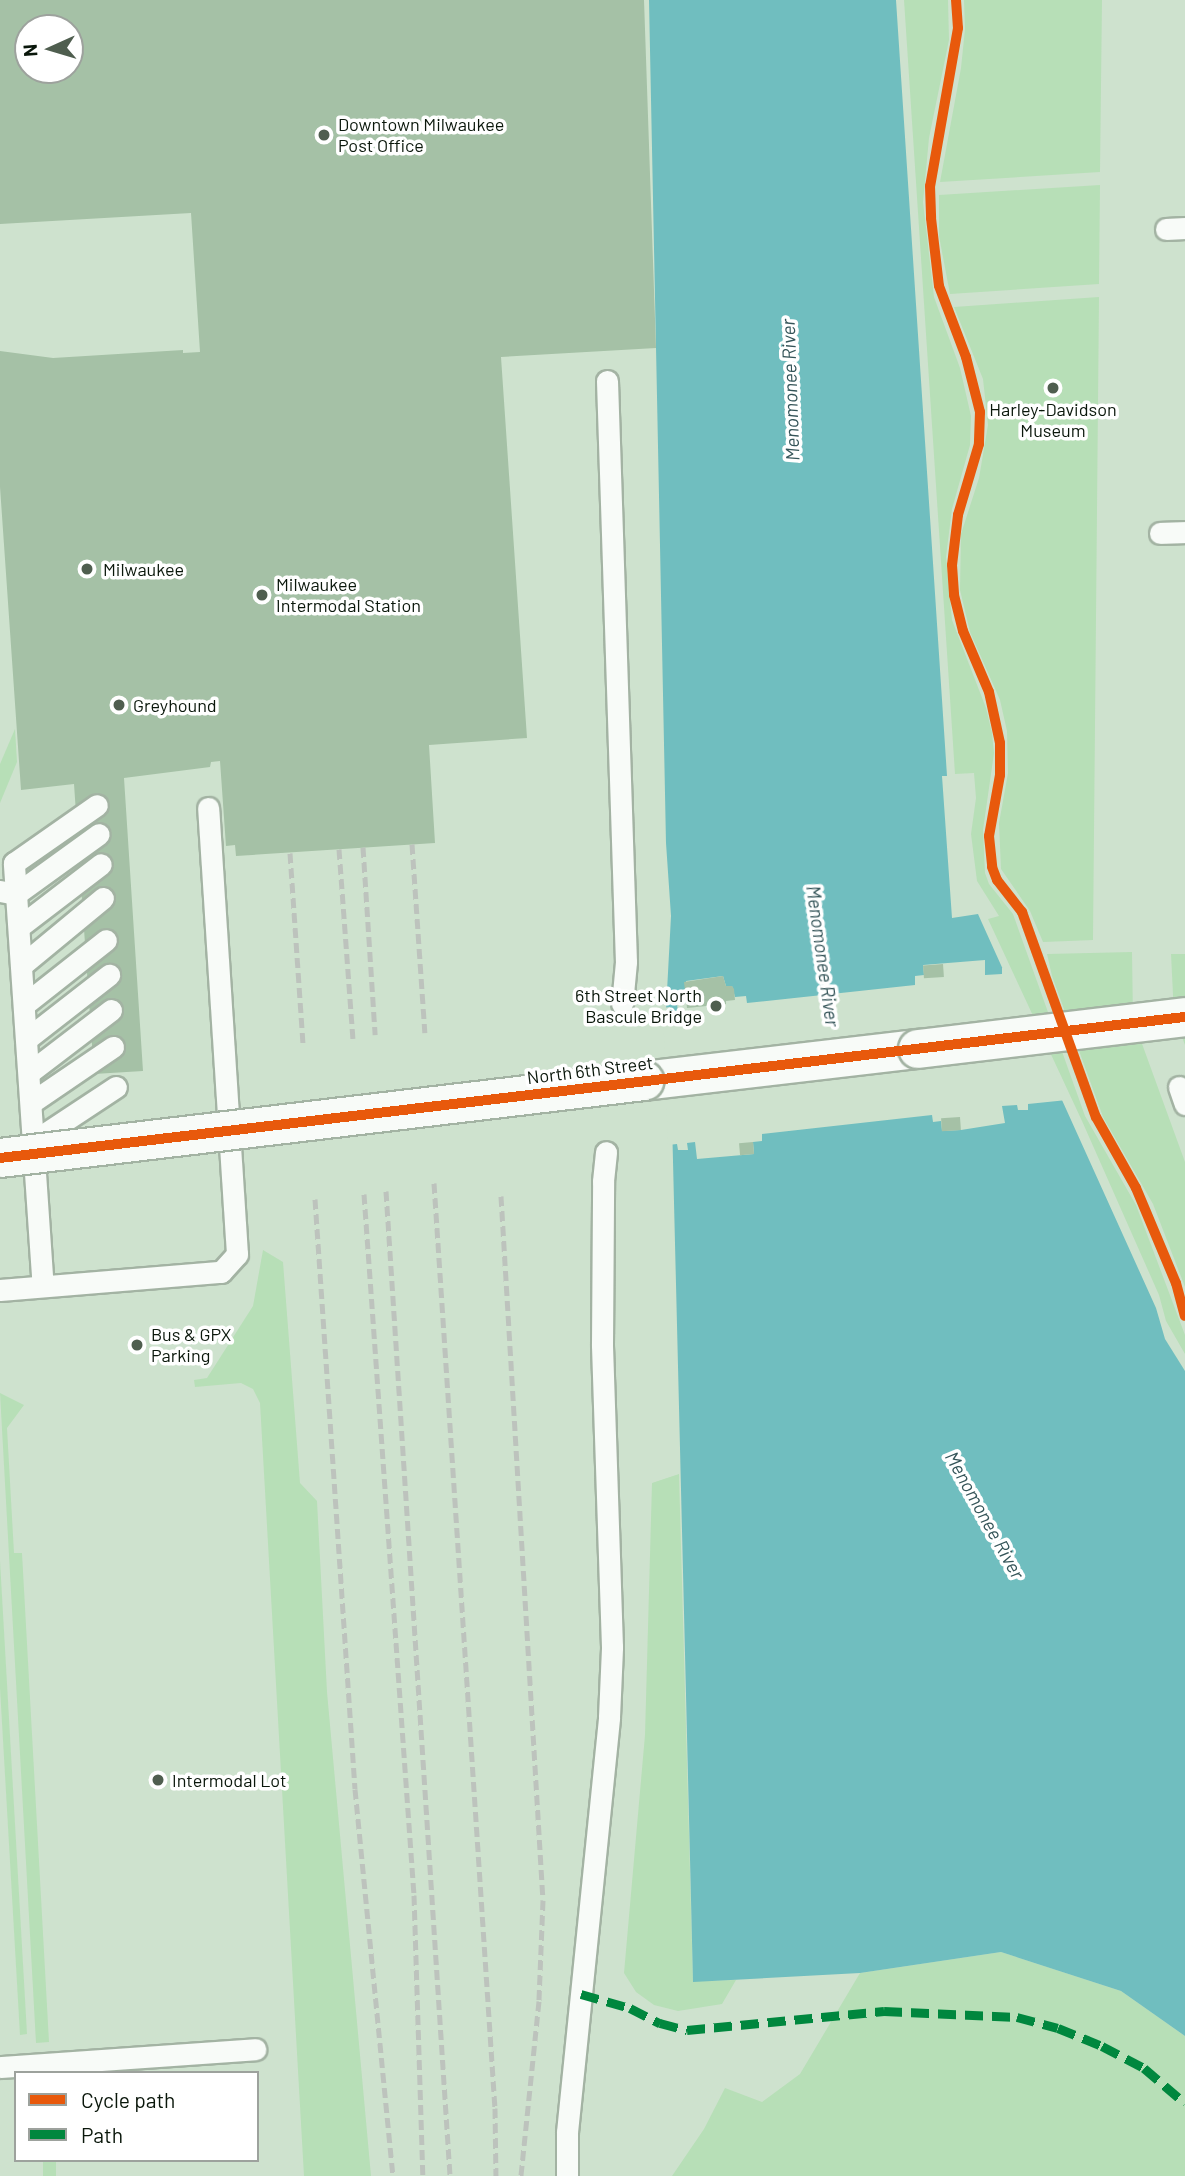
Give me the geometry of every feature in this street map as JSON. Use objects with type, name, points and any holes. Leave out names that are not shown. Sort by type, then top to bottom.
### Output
[{"type":"main road","name":"North 6th Street","points":[[0,1158],[1185,1017]]},
{"type":"lane","points":[[607,381],[626,961],[622,1004]]},
{"type":"lane","points":[[1160,533],[1185,532]]},
{"type":"lane","points":[[43,1286],[19,928],[8,892],[14,863],[97,805]]},
{"type":"lane","points":[[0,1290],[221,1272],[237,1254],[208,808]]},
{"type":"lane","points":[[8,892],[99,834]]},
{"type":"lane","points":[[19,928],[101,864]]},
{"type":"lane","points":[[22,965],[103,898]]},
{"type":"lane","points":[[25,1004],[106,940]]},
{"type":"lane","points":[[28,1038],[109,975]]},
{"type":"lane","points":[[30,1072],[111,1010]]},
{"type":"lane","points":[[32,1102],[113,1047]]},
{"type":"lane","points":[[34,1141],[116,1087]]},
{"type":"lane","points":[[566,2176],[568,2132],[609,1717],[612,1647],[602,1344],[603,1181],[606,1152]]},
{"type":"lane","points":[[0,2067],[255,2049]]},
{"type":"green space","points":[[904,0],[948,0],[949,40],[929,138],[923,202],[934,297],[960,368],[971,416],[970,445],[952,509],[946,557],[952,620],[986,708],[992,733],[994,753],[983,830],[985,873],[989,884],[1013,914],[1085,1116],[1136,1205],[1185,1335],[1185,1354],[1166,1321],[1159,1295],[1082,1121],[988,919],[999,916],[977,881],[971,834],[976,798],[974,773],[955,774]]},
{"type":"green space","points":[[964,0],[1102,0],[1100,172],[940,182],[961,68],[965,29]]},
{"type":"green space","points":[[1100,185],[1099,284],[950,294],[939,236],[939,195]]},
{"type":"green space","points":[[1099,297],[1093,940],[1043,942],[1030,911],[1001,869],[999,823],[1008,773],[1007,731],[1000,700],[970,632],[960,590],[961,534],[979,478],[988,425],[983,379],[954,307]]},
{"type":"green space","points":[[15,729],[17,762],[0,803],[0,764]]},
{"type":"green space","points":[[1132,952],[1133,1019],[1185,1162],[1185,1287],[1153,1204],[1103,1117],[1052,976],[1047,954]]},
{"type":"green space","points":[[1171,954],[1185,954],[1185,1045],[1174,1015]]},
{"type":"green space","points":[[263,1250],[283,1262],[300,1483],[317,1501],[327,1692],[371,2176],[304,2176],[260,1403],[253,1389],[241,1383],[195,1387],[194,1380],[207,1378],[253,1306]]},
{"type":"green space","points":[[0,1393],[24,1405],[7,1428],[14,1553],[22,1553],[49,2042],[36,2043]]},
{"type":"green space","points":[[679,1474],[693,1981],[736,1980],[722,2004],[678,2011],[654,2005],[636,1992],[624,1973],[645,1735],[652,1483]]},
{"type":"green space","points":[[0,1561],[27,2034],[20,2035],[0,1688]]},
{"type":"green space","points":[[1001,1952],[1121,1991],[1185,2036],[1185,2176],[672,2176],[704,2129],[725,2088],[762,2102],[800,2074],[860,1973]]},
{"type":"green space","points":[[43,2162],[56,2162],[56,2176],[43,2176]]},
{"type":"water","name":"Menomonee River","points":[[649,0],[896,0],[947,776],[942,776],[952,918],[978,914],[1156,1308],[1165,1339],[1185,1371],[1185,2036],[1121,1991],[1001,1952],[860,1973],[693,1982],[671,1079],[666,1010],[671,916],[666,843]]},
{"type":"pier","name":"6th Street North Bascule Bridge","points":[[985,960],[985,975],[1002,974],[1002,968],[1007,968],[1067,1100],[1028,1104],[1028,1110],[1018,1110],[1017,1105],[1002,1106],[1005,1123],[961,1130],[942,1131],[941,1121],[933,1122],[932,1115],[762,1134],[762,1141],[753,1142],[754,1154],[697,1159],[695,1142],[687,1143],[688,1150],[678,1150],[677,1144],[668,1145],[663,1008],[670,1007],[671,1013],[678,1012],[677,1004],[686,1003],[686,981],[723,976],[726,986],[732,986],[735,997],[746,996],[747,1003],[915,985],[915,976],[924,975],[923,965]]},
{"type":"building","points":[[0,0],[644,0],[656,348],[501,357],[527,738],[429,745],[435,843],[236,856],[235,845],[226,846],[220,761],[211,762],[210,767],[124,778],[143,1071],[94,1074],[74,784],[21,790],[0,487],[0,351],[53,358],[183,350],[183,353],[200,352],[191,213],[0,224]]},
{"type":"building","points":[[943,964],[944,977],[924,978],[923,965]]},
{"type":"building","points":[[723,976],[726,986],[732,986],[734,989],[735,1000],[726,1001],[726,1004],[687,1008],[684,982]]},
{"type":"building","points":[[960,1117],[961,1130],[942,1131],[941,1118]]},
{"type":"building","points":[[753,1142],[754,1154],[740,1155],[739,1143]]},
{"type":"railway","points":[[412,844],[425,1033]]},
{"type":"railway","points":[[363,847],[375,1035]]},
{"type":"railway","points":[[339,849],[353,1038]]},
{"type":"railway","points":[[290,853],[303,1044]]},
{"type":"railway","points":[[434,1183],[495,2108],[496,2176]]},
{"type":"railway","points":[[386,1191],[450,2176]]},
{"type":"railway","points":[[364,1194],[414,1895],[423,2176]]},
{"type":"railway","points":[[501,1196],[543,1900],[539,2001],[521,2176]]},
{"type":"railway","points":[[315,1199],[355,1789],[393,2176]]},
{"type":"marked path","points":[[581,1994],[630,2008],[660,2023],[687,2030],[884,2011],[1017,2017],[1058,2028],[1102,2046],[1144,2068],[1185,2103]]},
{"type":"cycle path","points":[[956,0],[958,28],[930,186],[931,218],[939,286],[966,357],[980,412],[979,444],[958,515],[952,565],[954,595],[963,631],[989,692],[1000,743],[1000,775],[989,836],[992,867],[997,880],[1022,912],[1096,1117],[1136,1188],[1176,1283],[1185,1316]]},
{"type":"cycle path","points":[[0,1158],[1185,1017]]},
{"type":"place","name":"Downtown Milwaukee Post Office","points":[[324,135]]},
{"type":"place","name":"Harley-Davidson Museum","points":[[1053,388]]},
{"type":"place","name":"Milwaukee","points":[[87,569]]},
{"type":"place","name":"Milwaukee Intermodal Station","points":[[262,595]]},
{"type":"place","name":"Greyhound","points":[[119,705]]},
{"type":"place","name":"6th Street North Bascule Bridge","points":[[716,1006]]},
{"type":"place","name":"Bus & GPX Parking","points":[[137,1345]]},
{"type":"place","name":"Intermodal Lot","points":[[158,1780]]}]
